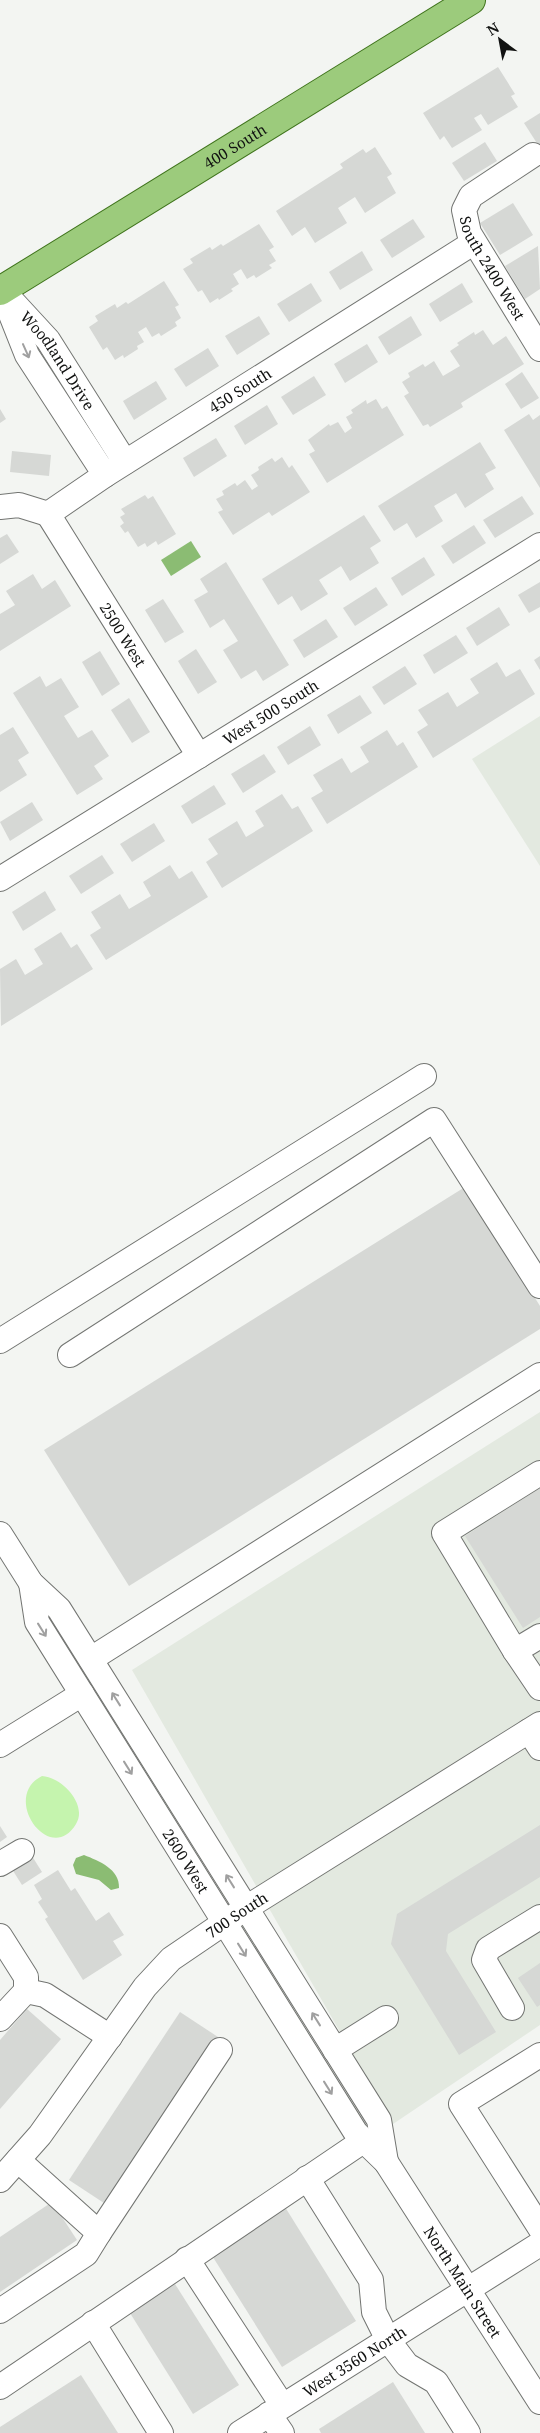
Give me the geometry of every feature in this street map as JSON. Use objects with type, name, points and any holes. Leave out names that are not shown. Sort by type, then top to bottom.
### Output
[{"type":"main road","name":"400 South","points":[[1,289],[471,0]]},
{"type":"street","name":"South 2400 West","points":[[533,155],[468,198],[465,206],[465,220],[473,243],[540,349]]},
{"type":"street","name":"450 South","points":[[48,514],[125,462],[473,243]]},
{"type":"street","name":"Woodland Drive","points":[[1,289],[48,340],[125,462]]},
{"type":"street","name":"Woodland Drive","points":[[1,289],[27,355],[105,475]]},
{"type":"street","points":[[57,402],[78,389]]},
{"type":"street","points":[[0,507],[19,505],[48,514]]},
{"type":"street","name":"2500 West","points":[[48,514],[199,756]]},
{"type":"street","name":"West 500 South","points":[[0,879],[540,545]]},
{"type":"street","points":[[0,1341],[424,1076]]},
{"type":"street","points":[[70,1355],[434,1120],[540,1286]]},
{"type":"street","points":[[91,1659],[540,1375]]},
{"type":"street","points":[[540,1473],[444,1533],[540,1688]]},
{"type":"street","name":"2600 West","points":[[0,1534],[31,1583],[59,1609],[379,2120]]},
{"type":"street","name":"2600 West","points":[[31,1583],[37,1622],[360,2137]]},
{"type":"street","points":[[516,1652],[540,1636]]},
{"type":"street","points":[[0,1745],[82,1694]]},
{"type":"street","name":"700 South","points":[[0,2180],[18,2160],[159,1971],[186,1947],[246,1908],[536,1734]]},
{"type":"street","points":[[0,1864],[22,1851]]},
{"type":"street","points":[[512,2008],[484,1960],[488,1949],[540,1917]]},
{"type":"street","points":[[0,1936],[26,1977],[26,1991],[35,2006],[105,2044]]},
{"type":"street","points":[[0,2019],[26,1991]]},
{"type":"street","points":[[335,2050],[386,2018]]},
{"type":"street","points":[[0,2311],[86,2254],[220,2050]]},
{"type":"street","points":[[540,2055],[461,2104],[532,2197],[540,2228]]},
{"type":"street","name":"North Main Street","points":[[379,2120],[386,2162]]},
{"type":"street","points":[[0,2387],[307,2178],[360,2137]]},
{"type":"street","name":"North Main Street","points":[[360,2137],[386,2162],[540,2402]]},
{"type":"street","points":[[18,2160],[100,2233]]},
{"type":"street","points":[[307,2178],[371,2280],[374,2312],[388,2340],[407,2364],[436,2382],[468,2433]]},
{"type":"street","name":"West 3560 North","points":[[240,2433],[278,2417],[388,2340],[540,2244]]},
{"type":"street","points":[[187,2259],[278,2417]]},
{"type":"street","points":[[93,2324],[162,2433]]},
{"type":"shaded area","points":[[191,541],[201,557],[171,576],[161,560]]},
{"type":"shaded area","points":[[540,716],[540,866],[472,759]]},
{"type":"shaded area","points":[[540,1412],[540,2025],[393,2124],[132,1670]]},
{"type":"shaded area","points":[[42,1776],[57,1781],[71,1793],[76,1801],[79,1817],[76,1824],[65,1835],[54,1838],[43,1833],[34,1824],[27,1812],[26,1798],[30,1786]]},
{"type":"shaded area","points":[[84,1855],[108,1867],[116,1876],[119,1888],[111,1890],[99,1880],[76,1874],[73,1865],[76,1858]]},
{"type":"building","points":[[498,67],[515,94],[511,96],[518,107],[488,125],[481,114],[474,118],[482,130],[452,148],[444,136],[440,140],[423,113]]},
{"type":"building","points":[[540,113],[540,148],[524,123]]},
{"type":"building","points":[[485,142],[497,161],[464,181],[452,163]]},
{"type":"building","points":[[375,147],[392,174],[387,177],[396,193],[365,213],[355,197],[338,208],[347,223],[315,243],[305,227],[292,236],[276,211],[343,168],[340,164],[363,149],[366,153]]},
{"type":"building","points":[[513,203],[533,235],[500,255],[480,223]]},
{"type":"building","points":[[413,219],[425,237],[392,258],[380,240]]},
{"type":"building","points":[[259,224],[274,247],[269,250],[276,261],[269,265],[272,268],[256,278],[254,275],[247,279],[241,269],[233,274],[239,284],[231,289],[233,291],[219,300],[218,298],[210,303],[202,290],[198,292],[183,269],[193,263],[190,259],[210,247],[212,250],[221,244],[223,246]]},
{"type":"building","points":[[538,246],[540,289],[525,299],[505,266]]},
{"type":"building","points":[[362,251],[373,270],[340,290],[329,272]]},
{"type":"building","points":[[164,281],[179,305],[175,307],[181,318],[175,322],[177,326],[161,336],[159,333],[152,337],[146,327],[138,332],[144,342],[137,346],[138,349],[124,358],[123,355],[115,360],[107,347],[103,350],[89,327],[98,321],[95,316],[115,304],[117,308],[126,302],[128,304]]},
{"type":"building","points":[[311,283],[322,301],[289,322],[277,304]]},
{"type":"building","points":[[462,283],[473,302],[440,322],[429,304]]},
{"type":"building","points":[[259,316],[270,334],[237,355],[225,336]]},
{"type":"building","points":[[411,316],[422,335],[389,355],[378,337]]},
{"type":"building","points":[[483,330],[493,345],[506,336],[524,364],[461,403],[463,407],[430,427],[428,424],[423,426],[404,396],[409,393],[402,382],[410,377],[408,373],[423,364],[425,367],[434,361],[443,376],[460,366],[450,351],[459,345],[457,343],[474,332],[475,335]]},
{"type":"building","points":[[367,344],[378,362],[345,383],[334,364]]},
{"type":"building","points":[[208,348],[219,366],[186,387],[174,369]]},
{"type":"building","points":[[522,372],[539,398],[521,409],[505,384]]},
{"type":"building","points":[[314,376],[326,395],[293,415],[281,397]]},
{"type":"building","points":[[156,381],[167,399],[134,420],[123,401]]},
{"type":"building","points":[[376,399],[382,409],[387,406],[404,435],[327,483],[309,454],[315,451],[308,440],[329,424],[330,426],[338,422],[345,433],[352,428],[346,417],[353,413],[351,410],[366,400],[367,404]]},
{"type":"building","points":[[267,405],[278,424],[245,445],[234,426]]},
{"type":"building","points":[[0,409],[6,419],[0,423]]},
{"type":"building","points":[[529,414],[533,420],[540,415],[540,488],[504,430]]},
{"type":"building","points":[[216,438],[227,456],[194,477],[183,458]]},
{"type":"building","points":[[480,442],[496,468],[485,474],[494,489],[465,508],[456,493],[434,506],[443,521],[416,538],[407,523],[394,531],[378,506]]},
{"type":"building","points":[[12,451],[51,455],[49,476],[10,472]]},
{"type":"building","points":[[282,457],[289,468],[292,465],[310,492],[272,516],[269,512],[233,535],[218,512],[223,510],[216,499],[224,495],[222,491],[235,483],[237,486],[245,480],[252,490],[258,486],[251,475],[259,470],[258,467],[272,458],[275,462]]},
{"type":"building","points":[[145,495],[148,499],[153,496],[176,534],[158,545],[156,541],[147,547],[145,543],[138,547],[128,531],[125,533],[120,526],[124,523],[120,517],[125,514],[121,509]]},
{"type":"building","points":[[522,496],[534,514],[495,538],[483,520]]},
{"type":"building","points":[[364,515],[381,541],[370,548],[379,563],[350,581],[341,566],[319,580],[328,594],[301,611],[292,596],[278,605],[262,579]]},
{"type":"building","points":[[474,525],[486,543],[453,564],[441,546]]},
{"type":"building","points":[[7,534],[19,552],[0,564],[0,538]]},
{"type":"building","points":[[424,557],[435,575],[402,596],[391,578]]},
{"type":"building","points":[[226,562],[289,665],[263,681],[256,670],[241,679],[223,650],[238,641],[224,619],[210,628],[194,600],[208,592],[200,579]]},
{"type":"building","points":[[33,574],[42,589],[55,580],[71,606],[0,651],[0,614],[15,605],[6,591]]},
{"type":"building","points":[[540,582],[540,607],[529,613],[518,595]]},
{"type":"building","points":[[376,587],[388,605],[355,626],[343,608]]},
{"type":"building","points":[[163,599],[184,632],[165,643],[145,610]]},
{"type":"building","points":[[499,607],[510,625],[477,646],[466,628]]},
{"type":"building","points":[[326,619],[338,637],[304,658],[293,640]]},
{"type":"building","points":[[456,635],[468,653],[434,674],[423,655]]},
{"type":"building","points":[[196,649],[217,682],[198,694],[178,661]]},
{"type":"building","points":[[100,651],[120,684],[102,696],[82,662]]},
{"type":"building","points":[[540,656],[540,670],[534,660]]},
{"type":"building","points":[[497,662],[506,677],[520,669],[535,694],[433,758],[417,732],[428,725],[418,710],[448,692],[457,707],[479,693],[470,679]]},
{"type":"building","points":[[405,666],[417,684],[384,705],[372,687]]},
{"type":"building","points":[[40,676],[46,687],[61,678],[79,707],[64,716],[78,738],[92,730],[109,756],[94,766],[103,779],[77,795],[13,693]]},
{"type":"building","points":[[360,695],[372,713],[338,734],[327,715]]},
{"type":"building","points":[[129,698],[150,732],[132,743],[111,710]]},
{"type":"building","points":[[310,726],[321,745],[288,765],[277,747]]},
{"type":"building","points":[[13,727],[29,753],[18,760],[27,775],[0,792],[0,735]]},
{"type":"building","points":[[387,730],[397,746],[403,742],[418,767],[327,824],[311,798],[323,791],[313,775],[342,758],[351,773],[369,762],[360,747]]},
{"type":"building","points":[[264,754],[276,772],[243,793],[231,774]]},
{"type":"building","points":[[214,785],[226,804],[192,824],[181,806]]},
{"type":"building","points":[[282,794],[292,809],[298,806],[313,831],[222,888],[206,862],[218,854],[208,839],[237,821],[246,837],[264,826],[255,811]]},
{"type":"building","points":[[32,802],[43,820],[10,841],[0,822]]},
{"type":"building","points":[[154,823],[165,841],[132,862],[120,844]]},
{"type":"building","points":[[102,855],[114,873],[81,894],[69,876]]},
{"type":"building","points":[[170,865],[179,879],[192,871],[208,897],[106,960],[90,935],[101,928],[91,912],[120,894],[129,909],[151,896],[143,882]]},
{"type":"building","points":[[45,891],[56,910],[23,931],[12,912]]},
{"type":"building","points":[[61,932],[71,948],[77,944],[93,969],[1,1026],[0,969],[16,959],[25,975],[43,964],[34,949]]},
{"type":"building","points":[[465,1187],[540,1306],[540,1329],[129,1586],[44,1450]]},
{"type":"building","points":[[540,1488],[540,1617],[523,1628],[465,1536]]},
{"type":"building","points":[[540,1825],[540,1877],[448,1934],[446,1951],[496,2032],[459,2055],[391,1944],[397,1914]]},
{"type":"building","points":[[0,1826],[7,1837],[0,1842]]},
{"type":"building","points":[[30,1853],[42,1872],[22,1885],[10,1866]]},
{"type":"building","points":[[58,1870],[71,1891],[75,1888],[96,1921],[109,1912],[124,1935],[113,1941],[122,1955],[83,1980],[45,1919],[48,1917],[38,1902],[42,1899],[34,1885]]},
{"type":"building","points":[[540,1963],[540,2005],[537,2007],[518,1978]]},
{"type":"building","points":[[27,2009],[61,2039],[0,2109],[0,2040]]},
{"type":"building","points":[[180,2012],[218,2037],[107,2205],[69,2180]]},
{"type":"building","points":[[52,2202],[77,2240],[0,2292],[0,2237]]},
{"type":"building","points":[[285,2207],[356,2321],[282,2367],[211,2254]]},
{"type":"building","points":[[175,2284],[239,2385],[193,2414],[130,2313]]},
{"type":"building","points":[[81,2375],[118,2433],[0,2433],[0,2427]]},
{"type":"building","points":[[393,2382],[425,2433],[321,2433],[319,2429]]}]
